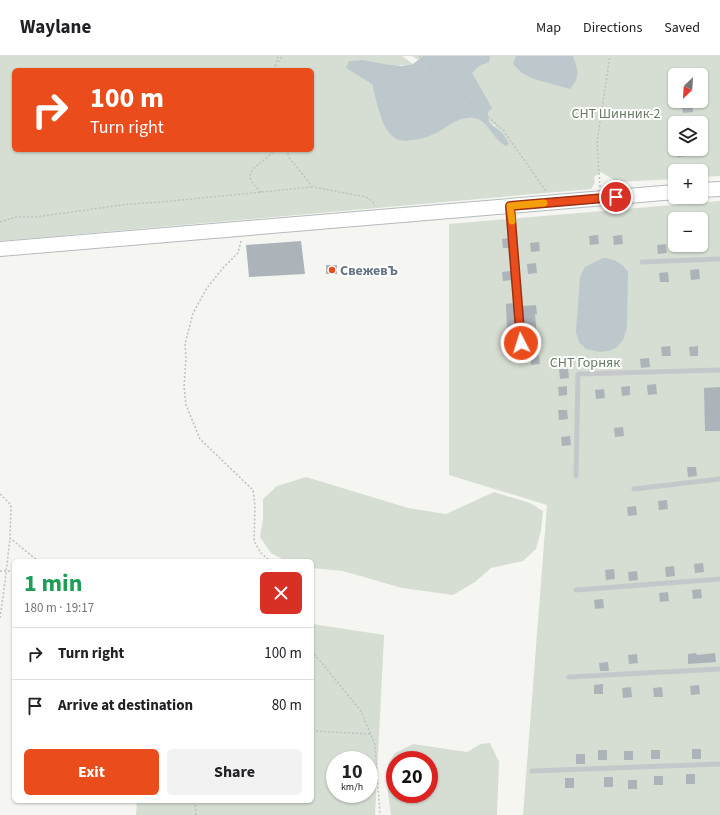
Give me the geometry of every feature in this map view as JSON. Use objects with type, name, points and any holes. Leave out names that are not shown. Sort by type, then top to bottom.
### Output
[{"type":"street","points":[[708,190],[720,189]]},
{"type":"street","points":[[0,249],[668,193]]},
{"type":"lane","points":[[510,206],[521,343]]},
{"type":"lane","points":[[642,262],[720,259]]},
{"type":"lane","points":[[576,476],[578,374],[720,370]]},
{"type":"lane","points":[[634,489],[720,479]]},
{"type":"lane","points":[[576,590],[720,578]]},
{"type":"lane","points":[[569,677],[720,669]]},
{"type":"lane","points":[[532,771],[720,764]]},
{"type":"path","points":[[275,68],[278,56]]},
{"type":"path","points":[[276,63],[282,56]]},
{"type":"path","points":[[420,56],[504,130],[554,202]]},
{"type":"path","points":[[602,198],[597,142],[610,56]]},
{"type":"path","points":[[261,192],[252,185],[250,174],[253,169],[272,152]]},
{"type":"path","points":[[287,152],[290,159],[313,187]]},
{"type":"path","points":[[0,222],[16,217],[36,217],[130,204],[313,187],[366,197],[372,202],[377,217]]},
{"type":"path","points":[[242,229],[238,253],[223,268],[207,288],[193,312],[186,344],[184,386],[186,405],[200,439],[253,490],[255,506],[254,541],[261,553],[268,559]]},
{"type":"path","points":[[0,494],[11,505],[10,538],[0,618]]},
{"type":"path","points":[[10,538],[36,559]]},
{"type":"path","points":[[0,571],[12,571]]},
{"type":"path","points":[[314,653],[361,711],[375,745],[380,815]]},
{"type":"path","points":[[314,732],[370,734]]},
{"type":"path","points":[[195,803],[196,815]]},
{"type":"green space","name":"СНТ Шинник-2","points":[[0,56],[402,56],[413,64],[388,65],[363,60],[366,79],[372,84],[379,113],[386,128],[443,129],[457,120],[474,118],[483,122],[490,129],[496,126],[489,122],[489,103],[412,56],[720,56],[720,176],[708,177],[708,164],[668,164],[668,179],[617,182],[601,172],[594,177],[595,182],[591,189],[0,241]]},
{"type":"green space","name":"СНТ Горняк","points":[[720,201],[720,815],[523,815],[547,505],[449,475],[449,224],[685,204],[708,204],[708,202]]},
{"type":"green space","points":[[306,477],[408,508],[446,514],[494,492],[530,503],[543,511],[541,531],[536,549],[523,561],[491,568],[475,582],[453,595],[402,588],[343,571],[314,568],[314,559],[282,559],[271,553],[260,537],[263,519],[263,499],[277,486]]},
{"type":"green space","points":[[314,624],[384,635],[378,755],[378,751],[326,751],[326,803],[376,803],[375,815],[136,815],[137,803],[314,803]]},
{"type":"green space","points":[[490,743],[499,762],[497,815],[391,815],[389,803],[438,803],[438,751],[399,751],[413,744],[467,752],[481,744]]},
{"type":"shaded area","points":[[423,56],[490,56],[489,62],[479,66],[472,73],[492,108],[488,112],[489,122],[503,134],[509,144],[506,146],[498,140],[484,123],[474,118],[458,120],[424,138],[406,141],[397,139],[391,135],[383,122],[377,106],[372,84],[346,68],[349,61],[363,60],[402,66],[413,64]]},
{"type":"shaded area","points":[[516,56],[573,56],[578,73],[576,80],[570,89],[534,79],[522,73],[513,64]]},
{"type":"shaded area","points":[[603,258],[617,262],[628,271],[627,327],[623,340],[616,348],[600,352],[586,349],[579,342],[576,332],[580,277],[585,267]]},
{"type":"building","points":[[682,108],[693,108],[693,112],[683,113]]},
{"type":"building","points":[[598,235],[599,244],[590,245],[589,236]]},
{"type":"building","points":[[622,235],[623,244],[614,245],[613,236]]},
{"type":"building","points":[[509,238],[509,248],[503,248],[502,239]]},
{"type":"building","points":[[301,241],[305,274],[249,277],[246,245]]},
{"type":"building","points":[[539,242],[540,251],[531,252],[530,243]]},
{"type":"building","points":[[666,244],[667,253],[658,254],[657,245]]},
{"type":"building","points":[[536,263],[537,273],[528,274],[527,264]]},
{"type":"building","name":"СвежевЪ","points":[[326,265],[337,265],[337,274],[326,274]]},
{"type":"building","points":[[699,269],[700,279],[691,280],[690,270]]},
{"type":"building","points":[[511,271],[512,280],[503,281],[502,272]]},
{"type":"building","points":[[668,272],[669,282],[660,282],[659,273]]},
{"type":"building","points":[[514,303],[516,330],[507,331],[506,304]]},
{"type":"building","points":[[536,305],[537,314],[535,314],[537,337],[529,338],[528,329],[524,329],[522,306]]},
{"type":"building","points":[[670,346],[671,356],[662,356],[661,347]]},
{"type":"building","points":[[698,346],[698,356],[690,356],[689,347]]},
{"type":"building","points":[[539,355],[540,364],[531,365],[530,356]]},
{"type":"building","points":[[649,358],[650,367],[641,368],[640,359]]},
{"type":"building","points":[[559,369],[568,369],[569,378],[560,379]]},
{"type":"building","points":[[656,384],[657,394],[648,395],[647,385]]},
{"type":"building","points":[[567,386],[567,395],[559,396],[558,387]]},
{"type":"building","points":[[630,386],[630,395],[622,396],[621,387]]},
{"type":"building","points":[[720,387],[720,431],[705,431],[704,388]]},
{"type":"building","points":[[604,389],[605,398],[596,399],[595,390]]},
{"type":"building","points":[[558,410],[567,410],[568,419],[559,420]]},
{"type":"building","points":[[623,427],[624,436],[615,437],[614,428]]},
{"type":"building","points":[[570,436],[571,445],[562,446],[561,437]]},
{"type":"building","points":[[687,467],[696,467],[697,476],[688,477]]},
{"type":"building","points":[[667,500],[668,509],[659,510],[658,501]]},
{"type":"building","points":[[636,506],[637,515],[628,516],[627,507]]},
{"type":"building","points":[[703,563],[704,572],[695,573],[694,564]]},
{"type":"building","points":[[674,566],[675,576],[666,577],[665,567]]},
{"type":"building","points":[[614,569],[615,579],[606,580],[605,570]]},
{"type":"building","points":[[637,571],[638,580],[629,581],[628,572]]},
{"type":"building","points":[[701,589],[702,598],[693,599],[692,590]]},
{"type":"building","points":[[668,592],[669,601],[660,602],[659,593]]},
{"type":"building","points":[[603,599],[604,608],[595,609],[594,600]]},
{"type":"building","points":[[696,653],[697,655],[715,653],[716,662],[688,664],[688,654]]},
{"type":"building","points":[[637,654],[638,663],[629,664],[628,655]]},
{"type":"building","points":[[608,662],[609,671],[600,671],[599,663]]},
{"type":"building","points":[[603,684],[603,694],[594,694],[594,685]]},
{"type":"building","points":[[699,685],[700,694],[691,695],[690,686]]},
{"type":"building","points":[[631,687],[632,697],[623,698],[622,688]]},
{"type":"building","points":[[662,687],[663,697],[654,697],[653,688]]},
{"type":"building","points":[[692,749],[701,749],[701,759],[692,759]]},
{"type":"building","points":[[598,750],[607,750],[607,760],[598,760]]},
{"type":"building","points":[[651,750],[660,750],[660,759],[651,759]]},
{"type":"building","points":[[624,751],[633,751],[633,760],[624,760]]},
{"type":"building","points":[[576,754],[585,754],[585,764],[576,764]]},
{"type":"building","points":[[686,774],[695,774],[695,784],[686,784]]},
{"type":"building","points":[[654,776],[663,776],[663,785],[654,785]]},
{"type":"building","points":[[604,777],[613,777],[613,787],[604,787]]},
{"type":"building","points":[[565,778],[574,778],[574,788],[565,788]]},
{"type":"building","points":[[628,780],[637,780],[637,789],[628,789]]},
{"type":"slow traffic","points":[[512,221],[510,206],[544,203]]},
{"type":"place","name":"СвежевЪ","points":[[332,270]]},
{"type":"route","points":[[521,343],[510,206],[616,197]]}]
